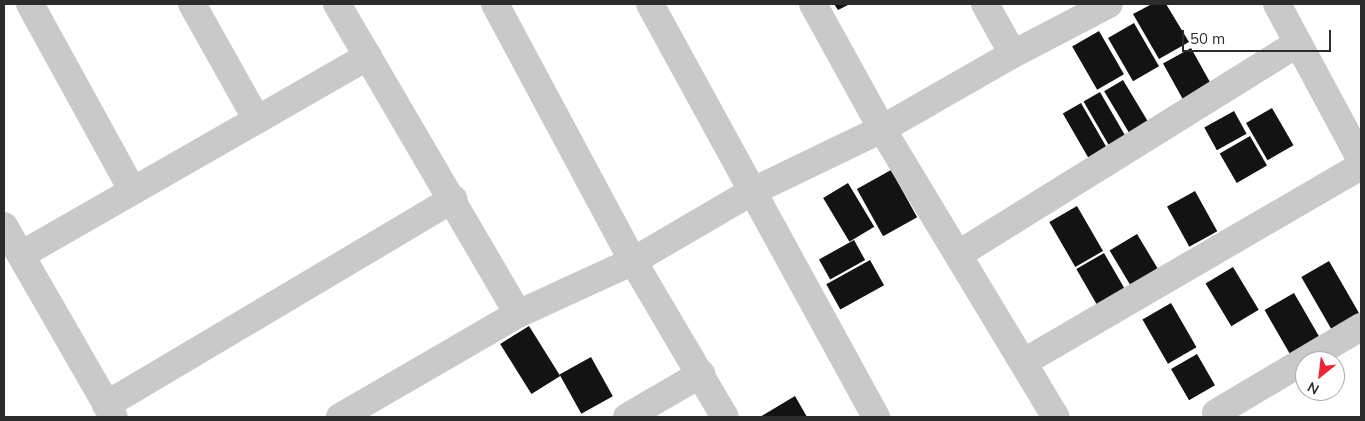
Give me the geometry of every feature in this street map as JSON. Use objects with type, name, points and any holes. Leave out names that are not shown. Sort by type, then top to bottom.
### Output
[{"type":"street","points":[[30,4],[133,190]]},
{"type":"street","points":[[192,4],[257,120]]},
{"type":"street","points":[[337,4],[453,199],[518,314]]},
{"type":"street","points":[[494,4],[633,261],[725,417]]},
{"type":"street","points":[[650,4],[751,192],[876,417]]},
{"type":"street","points":[[813,4],[882,129],[1056,417]]},
{"type":"street","points":[[985,4],[1013,54]]},
{"type":"street","points":[[340,417],[518,314],[633,261],[751,192],[882,129],[1013,54],[1109,4]]},
{"type":"street","points":[[1277,4],[1361,160]]},
{"type":"street","points":[[958,254],[1298,43]]},
{"type":"street","points":[[20,255],[368,56]]},
{"type":"street","points":[[1024,362],[1361,166]]},
{"type":"street","points":[[4,226],[110,411],[453,199]]},
{"type":"street","points":[[1214,416],[1361,327]]},
{"type":"street","points":[[627,417],[701,374]]},
{"type":"building","points":[[834,4],[850,4],[838,10]]},
{"type":"building","points":[[1152,4],[1166,4],[1189,42],[1159,59],[1133,14]]},
{"type":"building","points":[[1134,23],[1159,66],[1133,81],[1108,38]]},
{"type":"building","points":[[1099,31],[1124,74],[1097,90],[1072,46]]},
{"type":"building","points":[[1191,48],[1214,89],[1186,105],[1163,64]]},
{"type":"building","points":[[1123,80],[1149,124],[1130,135],[1104,91]]},
{"type":"building","points":[[1100,92],[1125,135],[1109,145],[1084,102]]},
{"type":"building","points":[[1081,103],[1106,147],[1088,158],[1063,114]]},
{"type":"building","points":[[1272,108],[1294,145],[1268,160],[1246,123]]},
{"type":"building","points":[[1234,111],[1247,134],[1217,150],[1204,127]]},
{"type":"building","points":[[1250,136],[1267,165],[1237,183],[1220,154]]},
{"type":"building","points":[[891,170],[917,217],[883,236],[857,189]]},
{"type":"building","points":[[848,183],[874,227],[849,242],[823,198]]},
{"type":"building","points":[[1195,191],[1217,231],[1189,247],[1167,207]]},
{"type":"building","points":[[1077,206],[1103,251],[1075,267],[1049,222]]},
{"type":"building","points":[[1137,234],[1158,269],[1131,286],[1110,250]]},
{"type":"building","points":[[854,240],[865,260],[830,280],[819,259]]},
{"type":"building","points":[[1104,253],[1128,295],[1100,311],[1076,269]]},
{"type":"building","points":[[870,260],[884,285],[840,310],[826,284]]},
{"type":"building","points":[[1329,261],[1361,316],[1333,332],[1301,277]]},
{"type":"building","points":[[1233,267],[1259,310],[1231,326],[1206,283]]},
{"type":"building","points":[[1294,293],[1322,341],[1306,351],[1295,351],[1295,357],[1293,358],[1265,310]]},
{"type":"building","points":[[1171,303],[1196,347],[1168,364],[1142,320]]},
{"type":"building","points":[[529,326],[560,376],[531,394],[500,344]]},
{"type":"building","points":[[1197,354],[1215,385],[1189,400],[1171,369]]},
{"type":"building","points":[[591,357],[613,396],[581,414],[560,374]]},
{"type":"building","points":[[795,396],[807,417],[760,417]]}]
